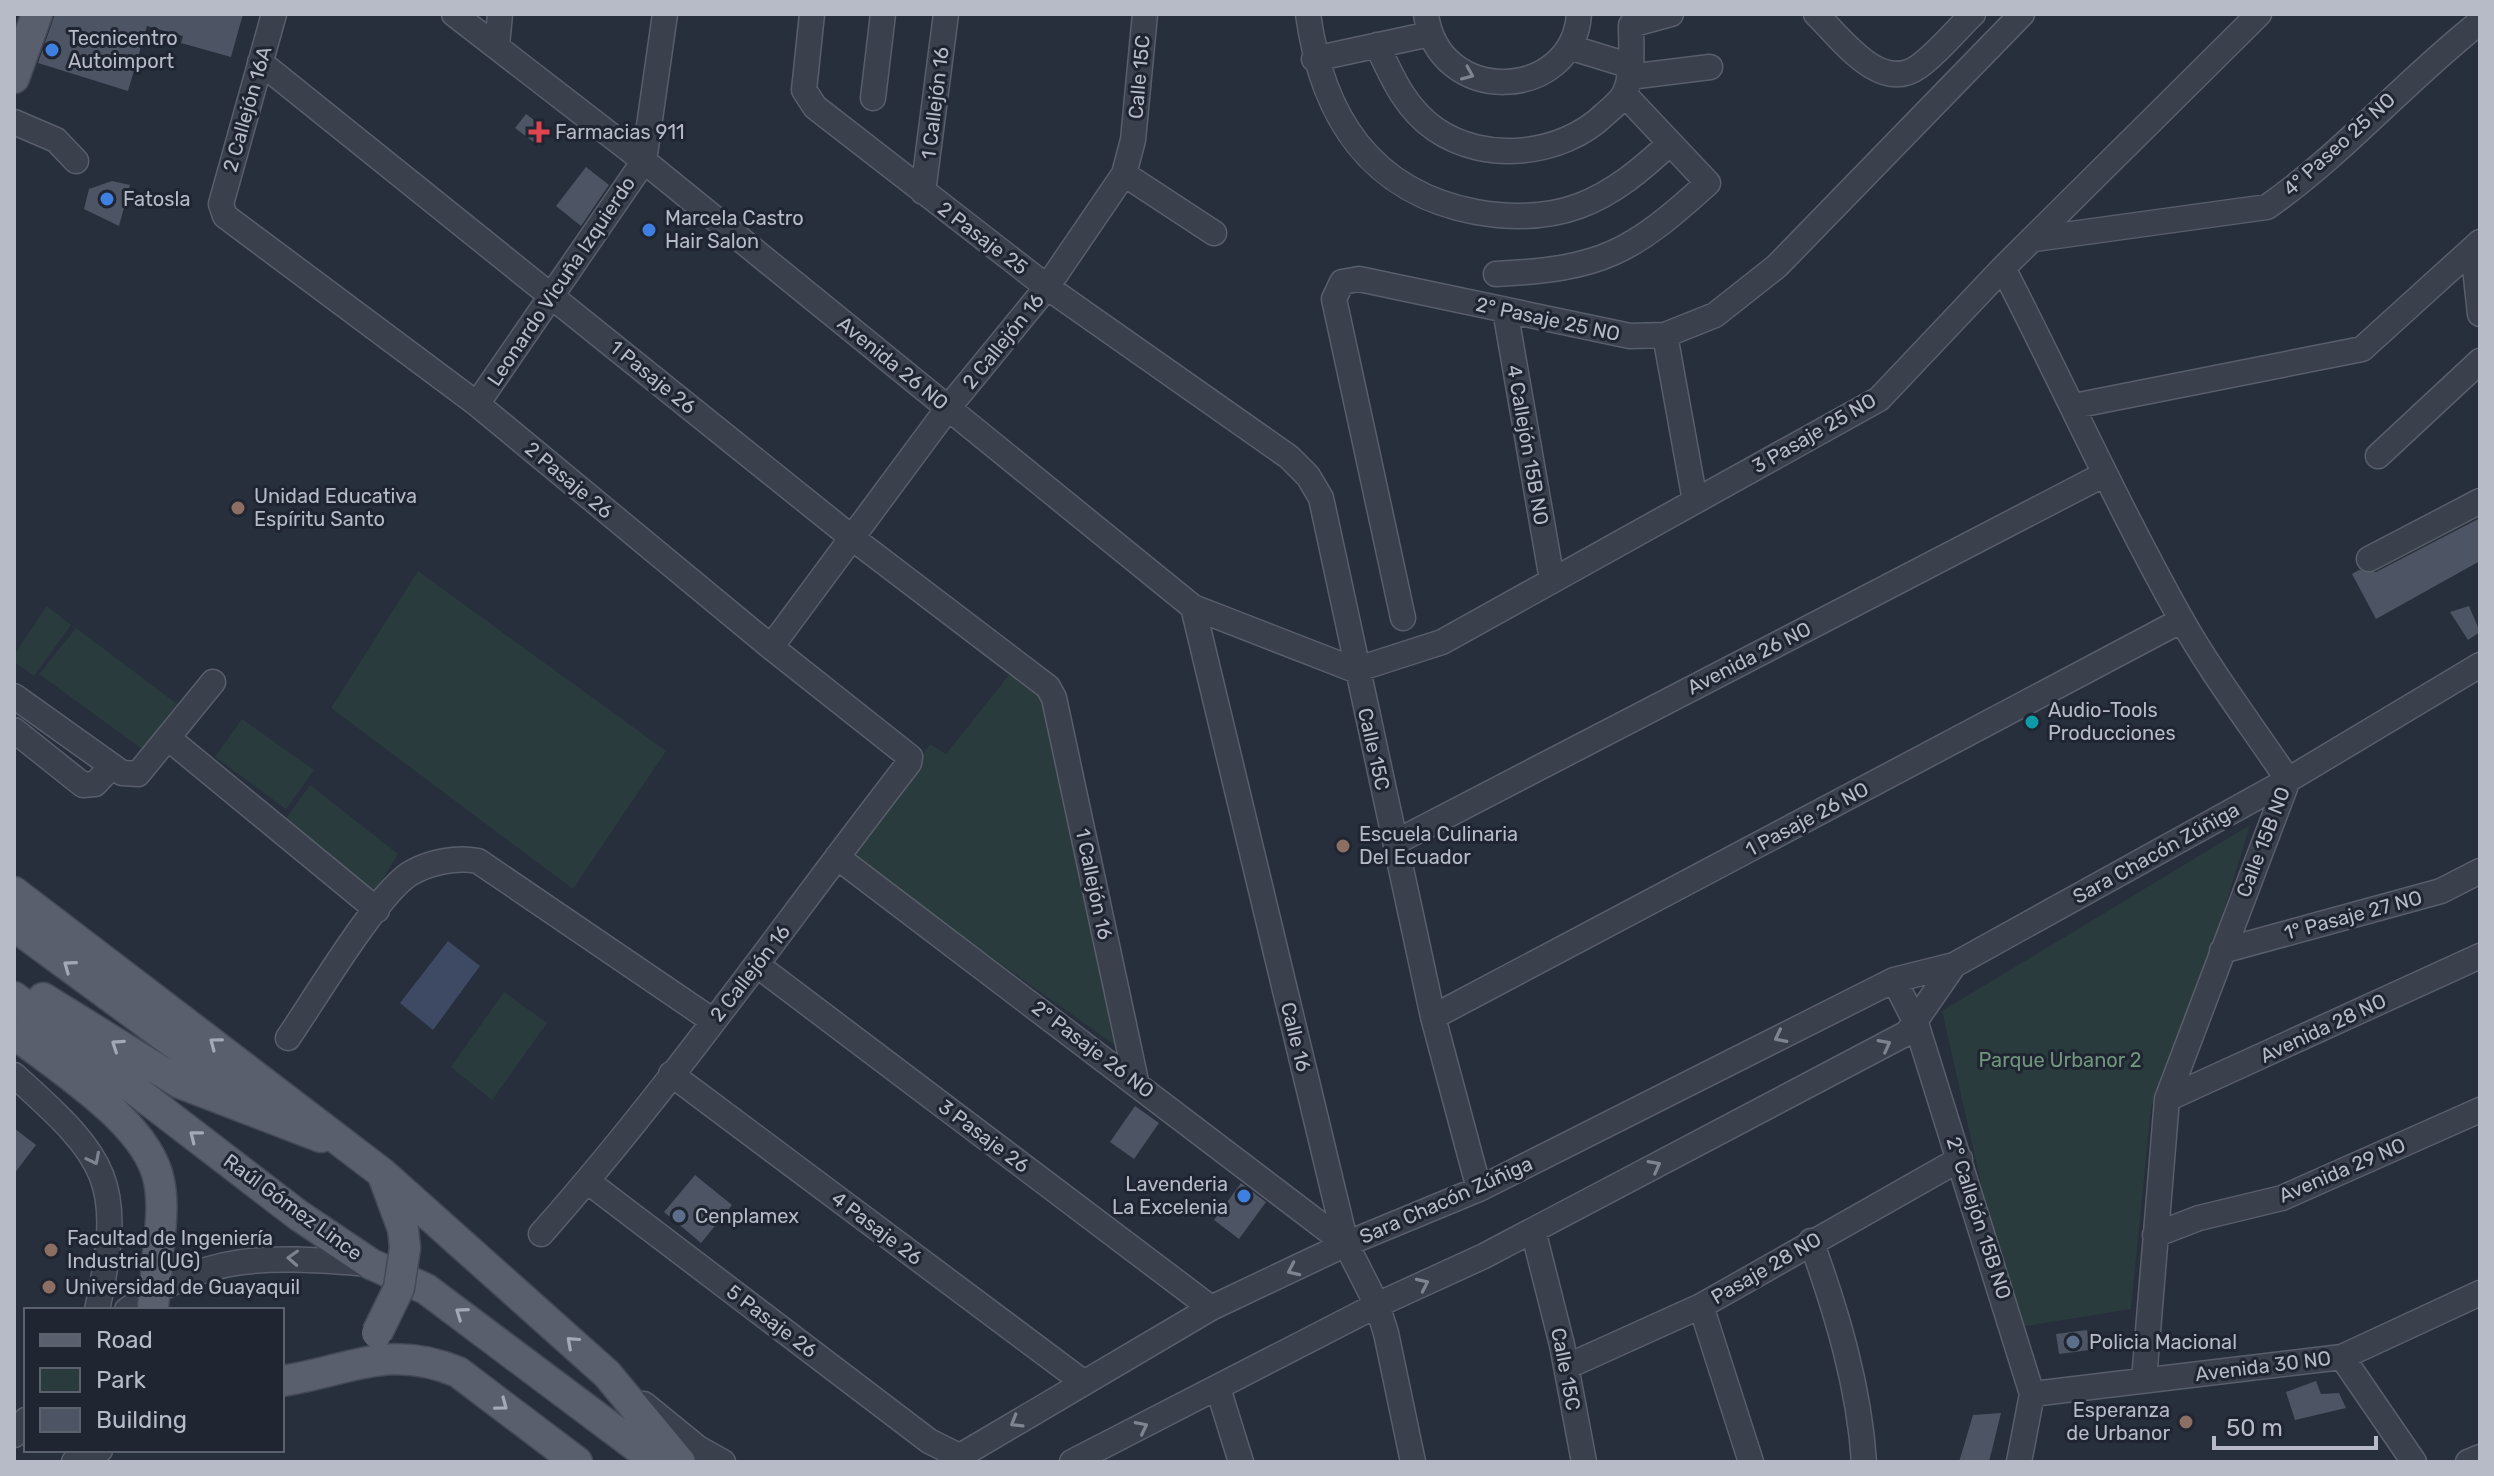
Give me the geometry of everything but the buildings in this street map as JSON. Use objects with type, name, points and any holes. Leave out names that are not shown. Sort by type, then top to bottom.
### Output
[{"type":"main road","points":[[14,78],[37,14]]},
{"type":"main road","points":[[14,892],[373,1166],[607,1374],[680,1462]]},
{"type":"main road","points":[[14,926],[220,1077],[373,1166],[397,1211],[405,1248],[399,1288],[377,1333],[349,1359],[326,1370]]},
{"type":"main road","points":[[14,982],[180,1083],[318,1136]]},
{"type":"main road","name":"Raúl Gómez Lince","points":[[14,997],[298,1215],[371,1264],[426,1289],[657,1462]]},
{"type":"main road","points":[[14,1033],[119,1114],[149,1156],[159,1179],[162,1216],[158,1255],[145,1308]]},
{"type":"main road","points":[[14,1059],[76,1083]]},
{"type":"main road","points":[[284,1382],[379,1358],[400,1357],[438,1364],[458,1372],[577,1462]]},
{"type":"street","name":"2 Callejón 16A","points":[[221,204],[274,14]]},
{"type":"street","name":"Avenida 26 NO","points":[[454,14],[644,161],[1193,607],[1355,670]]},
{"type":"street","points":[[497,46],[500,14]]},
{"type":"street","name":"Leonardo Vicuña Izquierdo","points":[[477,404],[550,293],[644,161],[665,14]]},
{"type":"street","name":"2 Pasaje 25","points":[[812,14],[804,90],[815,107],[1047,287],[1289,457]]},
{"type":"street","points":[[873,98],[883,14]]},
{"type":"street","name":"1 Callejón 16","points":[[923,192],[946,14]]},
{"type":"street","name":"Calle 15C","points":[[1133,140],[1145,14]]},
{"type":"street","points":[[1308,14],[1314,59],[1328,94],[1367,158],[1408,190],[1447,206],[1505,216],[1543,215],[1571,208],[1632,178],[1669,144]]},
{"type":"street","points":[[1314,59],[1377,45],[1428,24],[1439,53],[1453,68],[1472,78],[1519,82],[1539,73],[1569,47],[1578,29],[1579,14]]},
{"type":"street","points":[[1377,45],[1394,83],[1412,109],[1448,137],[1480,148],[1516,150],[1562,143],[1600,120],[1628,79],[1631,25],[1671,14]]},
{"type":"street","points":[[1816,14],[1869,66],[1887,72],[1905,73],[1918,67],[1973,14]]},
{"type":"street","name":"2° Pasaje 25 NO","points":[[1403,618],[1334,299],[1342,282],[1359,279],[1630,336],[1665,335],[1715,315],[1777,266],[2022,14]]},
{"type":"street","name":"3 Pasaje 25 NO","points":[[1355,670],[1442,642],[1879,399],[2003,268],[2259,14]]},
{"type":"street","name":"4° Paseo 25 NO","points":[[2035,239],[2267,207],[2295,187],[2432,60],[2480,22]]},
{"type":"street","points":[[1496,274],[1555,271],[1579,266],[1630,246],[1654,231],[1708,183],[1669,144],[1628,79],[1569,47]]},
{"type":"street","name":"1 Pasaje 26","points":[[260,62],[851,537],[1048,687]]},
{"type":"street","points":[[1628,79],[1710,67]]},
{"type":"street","points":[[14,122],[56,140],[76,161]]},
{"type":"street","name":"2 Callejón 16","points":[[771,647],[948,408],[1047,287],[1124,174],[1133,140]]},
{"type":"street","points":[[1124,174],[1214,233]]},
{"type":"street","name":"2 Pasaje 26","points":[[221,204],[225,216],[477,404],[771,647],[909,755],[909,763]]},
{"type":"street","points":[[2477,246],[2480,314]]},
{"type":"street","points":[[2074,406],[2362,349],[2477,246]]},
{"type":"street","name":"Calle 15B NO","points":[[2003,268],[2074,406],[2103,475],[2182,620],[2288,780],[2167,1099],[2144,1380]]},
{"type":"street","name":"4 Callejón 15B NO","points":[[1505,310],[1552,580]]},
{"type":"street","points":[[1665,335],[1695,501]]},
{"type":"street","points":[[2378,456],[2480,361]]},
{"type":"street","name":"Calle 15C","points":[[1289,457],[1308,476],[1321,498],[1355,670],[1433,1017],[1479,1189]]},
{"type":"street","name":"Avenida 26 NO","points":[[1396,842],[2103,475]]},
{"type":"street","points":[[2369,559],[2480,501]]},
{"type":"street","name":"Calle 16","points":[[1193,607],[1346,1244],[1377,1305],[1413,1462]]},
{"type":"street","name":"1 Pasaje 26 NO","points":[[1433,1017],[2182,620]]},
{"type":"street","name":"Sara Chacón Zúñiga","points":[[954,1459],[1211,1308],[1346,1244],[1479,1189],[1894,980],[1954,965],[2288,780],[2480,665]]},
{"type":"street","points":[[14,696],[122,773],[138,774],[213,682]]},
{"type":"street","name":"1 Callejón 16","points":[[1048,687],[1054,698],[1136,1081]]},
{"type":"street","points":[[14,730],[83,785],[95,784],[112,766]]},
{"type":"street","points":[[168,738],[377,910]]},
{"type":"street","name":"2 Callejón 16","points":[[541,1234],[587,1181],[757,965],[909,763]]},
{"type":"street","name":"2° Pasaje 26 NO","points":[[837,857],[1136,1081],[1346,1244]]},
{"type":"street","points":[[288,1038],[387,894],[411,873],[442,862],[463,859],[478,861],[713,1021]]},
{"type":"street","name":"1° Pasaje 27 NO","points":[[2222,951],[2441,891],[2480,871]]},
{"type":"street","name":"Avenida 28 NO","points":[[2167,1099],[2480,956]]},
{"type":"street","name":"3 Pasaje 26","points":[[757,965],[1211,1308]]},
{"type":"street","name":"Sara Chacón Zúñiga","points":[[1072,1462],[1377,1305],[1533,1230],[1907,1033],[1954,965]]},
{"type":"street","name":"2° Callejón 15B NO","points":[[1894,980],[1916,1023],[2032,1394],[2019,1462]]},
{"type":"street","name":"4 Pasaje 26","points":[[671,1074],[1083,1382]]},
{"type":"street","points":[[14,1075],[73,1128],[99,1168],[107,1191],[111,1228],[97,1308]]},
{"type":"street","name":"Avenida 29 NO","points":[[2155,1235],[2199,1218],[2282,1198],[2480,1110]]},
{"type":"street","name":"Pasaje 28 NO","points":[[1566,1367],[1701,1306],[1960,1159]]},
{"type":"street","name":"5 Pasaje 26","points":[[587,1181],[954,1459]]},
{"type":"street","name":"Calle 15C","points":[[1533,1230],[1566,1367],[1584,1462]]},
{"type":"street","points":[[1811,1241],[1844,1339],[1862,1431],[1864,1462]]},
{"type":"street","points":[[146,1308],[179,1279],[249,1259],[371,1264]]},
{"type":"street","name":"Avenida 30 NO","points":[[2032,1394],[2342,1357],[2480,1293]]},
{"type":"street","points":[[1701,1306],[1751,1462]]},
{"type":"street","points":[[2342,1357],[2414,1462]]},
{"type":"street","points":[[607,1374],[698,1448],[723,1462]]},
{"type":"street","points":[[1218,1388],[1241,1462]]},
{"type":"street","points":[[74,1462],[96,1452]]},
{"type":"street","points":[[2468,1462],[2480,1457]]},
{"type":"green space","points":[[418,571],[666,751],[573,889],[331,708]]},
{"type":"green space","points":[[47,606],[71,625],[34,676],[14,662],[14,655]]},
{"type":"green space","points":[[76,628],[177,704],[142,749],[39,674]]},
{"type":"green space","points":[[1009,675],[1040,691],[1123,1051],[851,857],[930,744],[946,754]]},
{"type":"green space","points":[[242,719],[314,770],[286,809],[215,757]]},
{"type":"green space","points":[[310,785],[398,854],[366,906],[273,837]]},
{"type":"green space","name":"Parque Urbanor 2","points":[[2250,825],[2219,926],[2151,1108],[2131,1309],[2014,1328],[1942,1011]]},
{"type":"green space","points":[[504,992],[547,1023],[492,1100],[451,1067]]},
{"type":"water","points":[[448,941],[480,966],[433,1030],[400,1003]]},
{"type":"place","name":"Tecnicentro Autoimport","points":[[52,50]]},
{"type":"place","name":"Farmacias 911","points":[[539,132]]},
{"type":"place","name":"Fatosla","points":[[107,199]]},
{"type":"place","name":"Marcela Castro Hair Salon","points":[[649,230]]},
{"type":"place","name":"Unidad Educativa Espíritu Santo","points":[[238,508]]},
{"type":"place","name":"Audio-Tools Producciones","points":[[2032,722]]},
{"type":"place","name":"Escuela Culinaria Del Ecuador","points":[[1343,846]]},
{"type":"place","name":"Lavenderia La Excelenia","points":[[1244,1196]]},
{"type":"place","name":"Cenplamex","points":[[679,1216]]},
{"type":"place","name":"Facultad de Ingeniería Industrial (UG)","points":[[51,1250]]},
{"type":"place","name":"Universidad de Guayaquil","points":[[49,1287]]},
{"type":"place","name":"Policia Macional","points":[[2073,1342]]},
{"type":"place","name":"Esperanza de Urbanor","points":[[2186,1422]]}]
